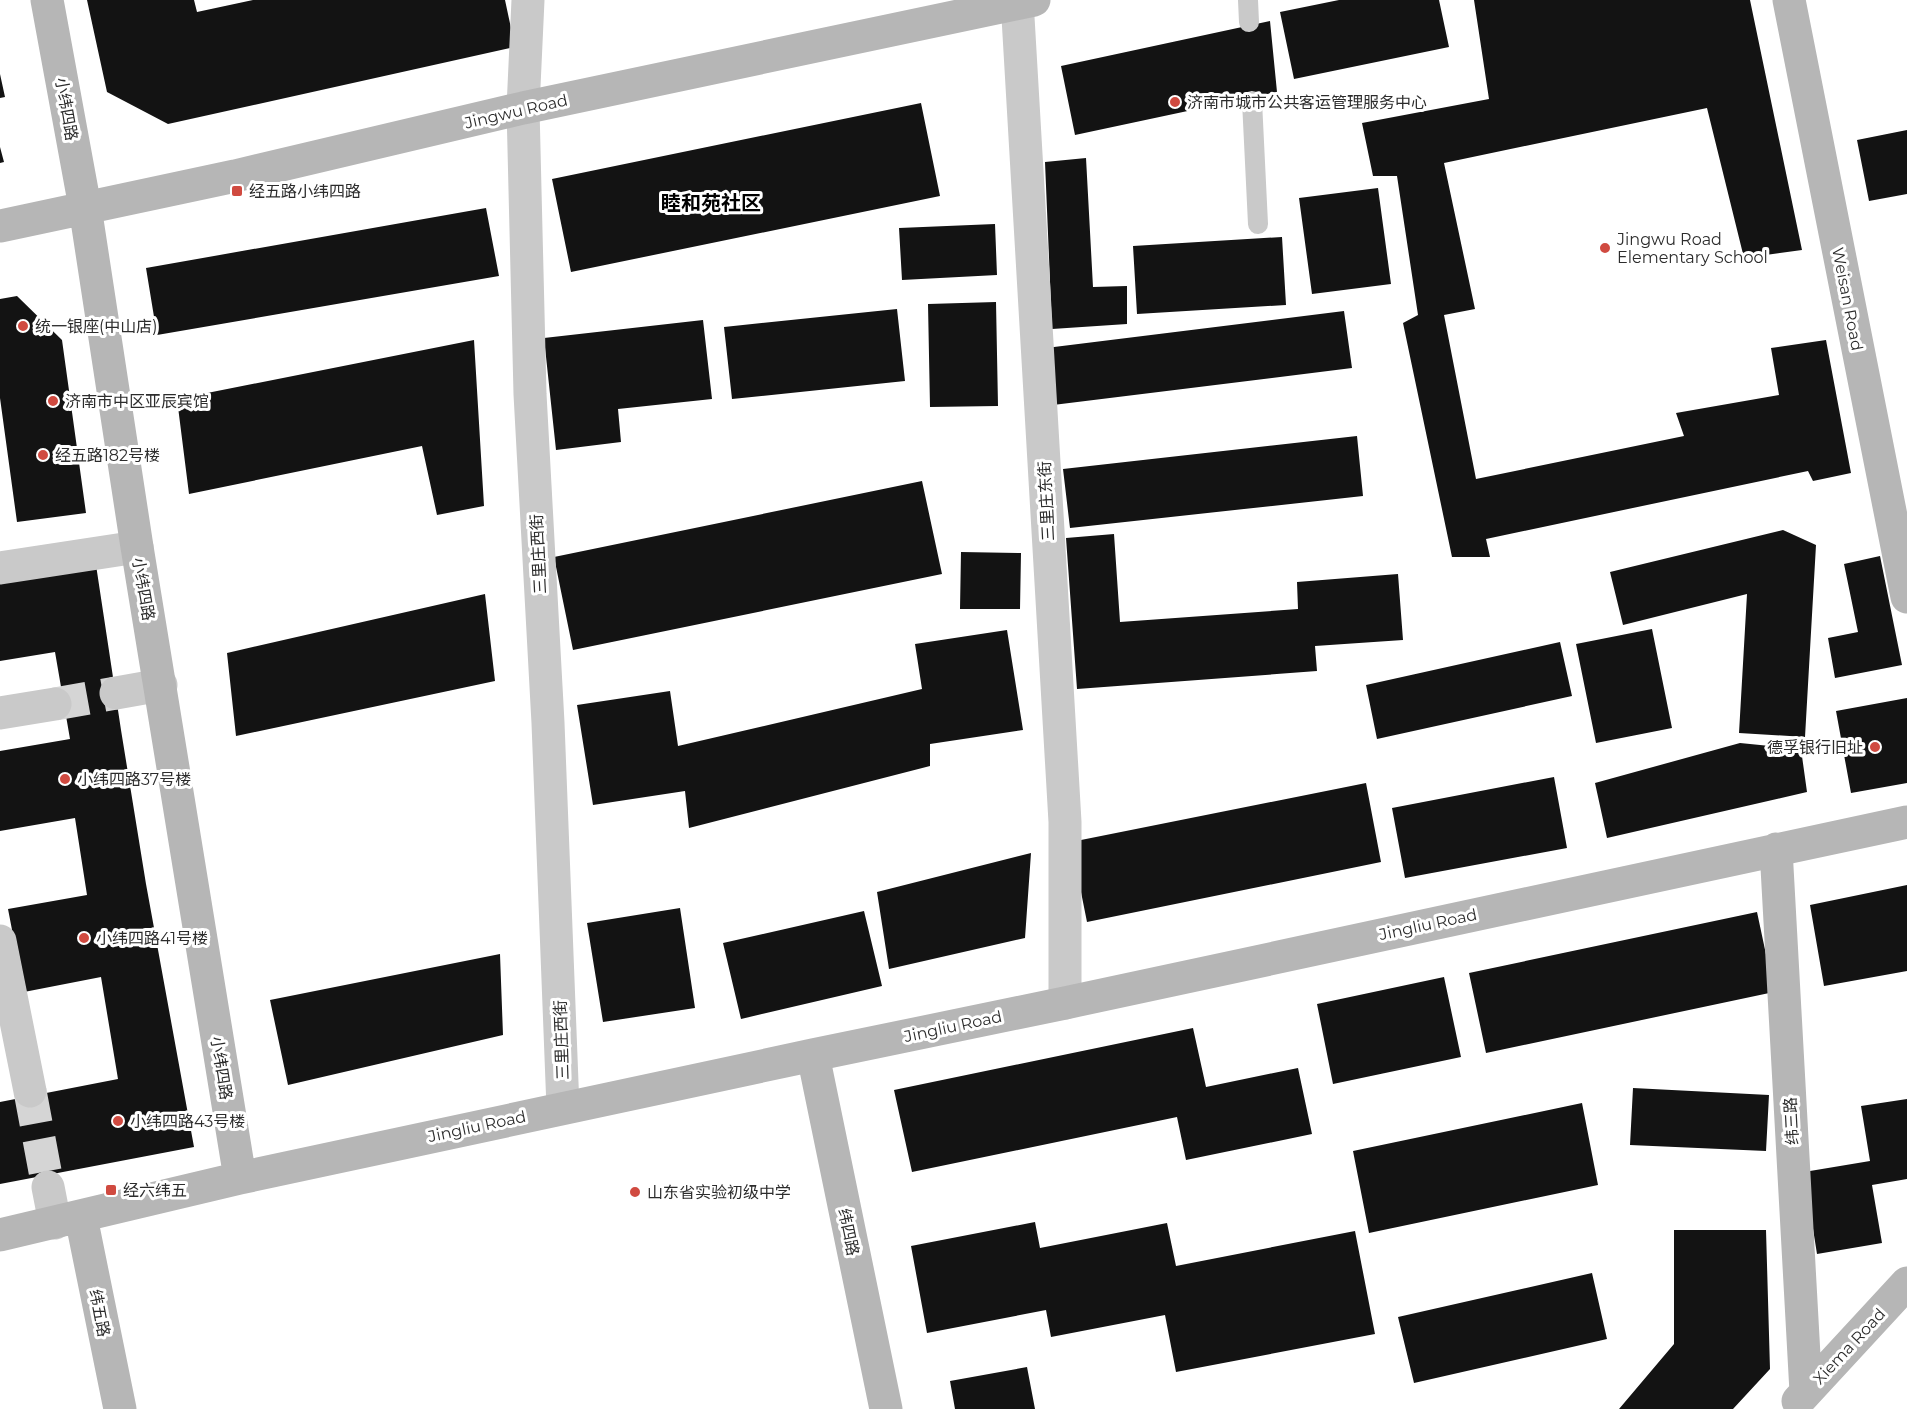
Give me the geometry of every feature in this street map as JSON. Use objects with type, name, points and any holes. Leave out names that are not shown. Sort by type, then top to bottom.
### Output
[{"type":"street","name":"小纬四路","points":[[47,0],[85,207],[137,547],[240,1178]]},
{"type":"street","name":"三里庄西街","points":[[528,0],[523,108],[530,394],[548,723],[562,1108]]},
{"type":"street","name":"Weisan Road","points":[[1789,0],[1907,597]]},
{"type":"street","name":"Jingwu Road","points":[[0,226],[235,176],[523,108],[1023,1]]},
{"type":"street","name":"三里庄东街","points":[[1023,1],[1065,822],[1065,1003]]},
{"type":"street","points":[[0,568],[137,547]]},
{"type":"street","points":[[116,693],[161,685]]},
{"type":"street","points":[[0,713],[55,704]]},
{"type":"street","name":"Jingliu Road","points":[[0,1235],[240,1178],[562,1108],[1065,1003],[1907,822]]},
{"type":"street","name":"纬三路","points":[[1776,849],[1799,1401]]},
{"type":"street","points":[[0,941],[30,1091]]},
{"type":"street","name":"纬四路","points":[[813,1055],[886,1409]]},
{"type":"street","points":[[48,1187],[68,1220]]},
{"type":"street","name":"纬五路","points":[[68,1220],[120,1409]]},
{"type":"street","name":"Xiema Road","points":[[1799,1401],[1907,1282]]},
{"type":"lane","points":[[1248,0],[1249,22]]},
{"type":"lane","points":[[1252,102],[1258,224]]},
{"type":"building","points":[[87,0],[194,0],[197,12],[253,0],[505,0],[515,47],[168,124],[107,92]]},
{"type":"building","points":[[1339,0],[1439,0],[1449,47],[1294,79],[1280,12]]},
{"type":"building","points":[[1474,0],[1750,0],[1802,250],[1744,258],[1707,108],[1444,163],[1475,309],[1444,315],[1476,479],[1684,436],[1676,413],[1779,395],[1771,348],[1826,340],[1851,473],[1813,481],[1808,471],[1486,539],[1490,557],[1452,557],[1403,323],[1418,315],[1397,176],[1373,176],[1362,123],[1489,99]]},
{"type":"building","points":[[1270,21],[1277,92],[1075,135],[1061,66]]},
{"type":"building","points":[[0,74],[5,97],[0,98]]},
{"type":"building","points":[[921,103],[940,196],[571,272],[552,179]]},
{"type":"building","points":[[1907,130],[1907,194],[1869,201],[1857,140]]},
{"type":"building","points":[[0,147],[4,162],[0,163]]},
{"type":"building","points":[[1086,158],[1093,287],[1127,286],[1127,324],[1052,329],[1045,162]]},
{"type":"building","points":[[1378,188],[1391,284],[1312,294],[1299,198]]},
{"type":"building","points":[[486,208],[499,276],[157,335],[146,268]]},
{"type":"building","points":[[995,224],[997,275],[902,280],[899,228]]},
{"type":"building","points":[[1282,237],[1286,305],[1137,314],[1133,246]]},
{"type":"building","name":"经五路182号楼","points":[[17,296],[62,340],[86,513],[17,522],[0,398],[0,299]]},
{"type":"building","points":[[996,302],[998,406],[930,407],[928,304]]},
{"type":"building","points":[[897,309],[905,381],[732,399],[724,327]]},
{"type":"building","points":[[1344,311],[1352,368],[1053,405],[1046,348]]},
{"type":"building","points":[[703,320],[712,399],[618,409],[621,442],[556,450],[544,338]]},
{"type":"building","points":[[474,340],[484,506],[437,515],[422,446],[189,494],[177,399]]},
{"type":"building","points":[[1357,436],[1363,496],[1070,528],[1063,469]]},
{"type":"building","points":[[922,481],[942,574],[573,650],[554,557]]},
{"type":"building","points":[[1783,530],[1816,545],[1805,737],[1739,733],[1747,594],[1623,625],[1610,572]]},
{"type":"building","points":[[1114,534],[1120,622],[1298,609],[1297,582],[1398,574],[1403,640],[1315,646],[1317,671],[1077,689],[1066,538]]},
{"type":"building","points":[[961,552],[1021,553],[1020,609],[960,609]]},
{"type":"building","points":[[1880,556],[1902,665],[1835,678],[1828,638],[1858,632],[1844,564]]},
{"type":"building","points":[[96,565],[146,884],[194,1147],[0,1184],[0,1102],[118,1079],[101,977],[24,992],[8,909],[87,895],[75,818],[0,831],[0,751],[70,739],[55,652],[0,661],[0,580]]},
{"type":"building","points":[[485,594],[495,681],[236,736],[227,653]]},
{"type":"building","points":[[1652,629],[1672,728],[1596,743],[1576,644]]},
{"type":"building","points":[[1007,630],[1023,730],[930,744],[930,766],[689,828],[685,791],[593,805],[577,705],[670,691],[678,746],[922,689],[915,644]]},
{"type":"building","points":[[1560,642],[1572,696],[1377,739],[1366,685]]},
{"type":"building","name":"德孚银行旧址","points":[[1907,698],[1907,783],[1851,793],[1836,711]]},
{"type":"building","points":[[1740,743],[1801,749],[1807,792],[1607,838],[1595,783]]},
{"type":"building","points":[[1554,777],[1567,848],[1405,878],[1392,808]]},
{"type":"building","points":[[1366,783],[1381,862],[1087,922],[1071,842]]},
{"type":"building","points":[[1031,853],[1025,938],[889,969],[877,892]]},
{"type":"building","points":[[1907,885],[1907,971],[1824,986],[1810,905]]},
{"type":"building","points":[[680,908],[695,1008],[603,1022],[587,923]]},
{"type":"building","points":[[864,911],[882,986],[741,1019],[723,943]]},
{"type":"building","points":[[1757,912],[1774,992],[1486,1053],[1469,973]]},
{"type":"building","points":[[500,954],[503,1035],[288,1085],[270,1000]]},
{"type":"building","points":[[1444,977],[1461,1057],[1333,1084],[1317,1004]]},
{"type":"building","points":[[1193,1028],[1206,1087],[1298,1068],[1312,1134],[1186,1160],[1177,1117],[912,1172],[894,1090]]},
{"type":"building","points":[[1633,1088],[1769,1095],[1766,1151],[1630,1145]]},
{"type":"building","points":[[1907,1099],[1907,1179],[1872,1185],[1882,1243],[1817,1254],[1804,1172],[1870,1161],[1861,1106]]},
{"type":"building","points":[[1582,1103],[1598,1185],[1369,1233],[1353,1151]]},
{"type":"building","points":[[1035,1222],[1040,1248],[1167,1223],[1176,1266],[1355,1231],[1375,1334],[1176,1372],[1165,1315],[1051,1337],[1046,1310],[927,1333],[911,1246]]},
{"type":"building","points":[[1674,1230],[1766,1230],[1770,1369],[1733,1409],[1619,1409],[1674,1344]]},
{"type":"building","points":[[1592,1273],[1607,1339],[1414,1383],[1398,1317]]},
{"type":"building","points":[[1027,1367],[1035,1409],[955,1409],[950,1381]]},
{"type":"tunnel","points":[[55,704],[116,693]]},
{"type":"tunnel","points":[[30,1091],[48,1187]]},
{"type":"place","name":"济南市城市公共客运管理服务中心","points":[[1175,102]]},
{"type":"place","name":"经五路小纬四路","points":[[237,191]]},
{"type":"place","name":"Jingwu Road Elementary School","points":[[1605,248]]},
{"type":"place","name":"统一银座(中山店)","points":[[23,326]]},
{"type":"place","name":"济南市中区亚辰宾馆","points":[[53,401]]},
{"type":"place","name":"经五路182号楼","points":[[43,455]]},
{"type":"place","name":"德孚银行旧址","points":[[1875,747]]},
{"type":"place","name":"小纬四路37号楼","points":[[65,779]]},
{"type":"place","name":"小纬四路41号楼","points":[[84,938]]},
{"type":"place","name":"小纬四路43号楼","points":[[118,1121]]},
{"type":"place","name":"经六纬五","points":[[111,1190]]},
{"type":"place","name":"山东省实验初级中学","points":[[635,1192]]},
{"type":"district","name":"睦和苑社区","points":[[711,203]]}]
